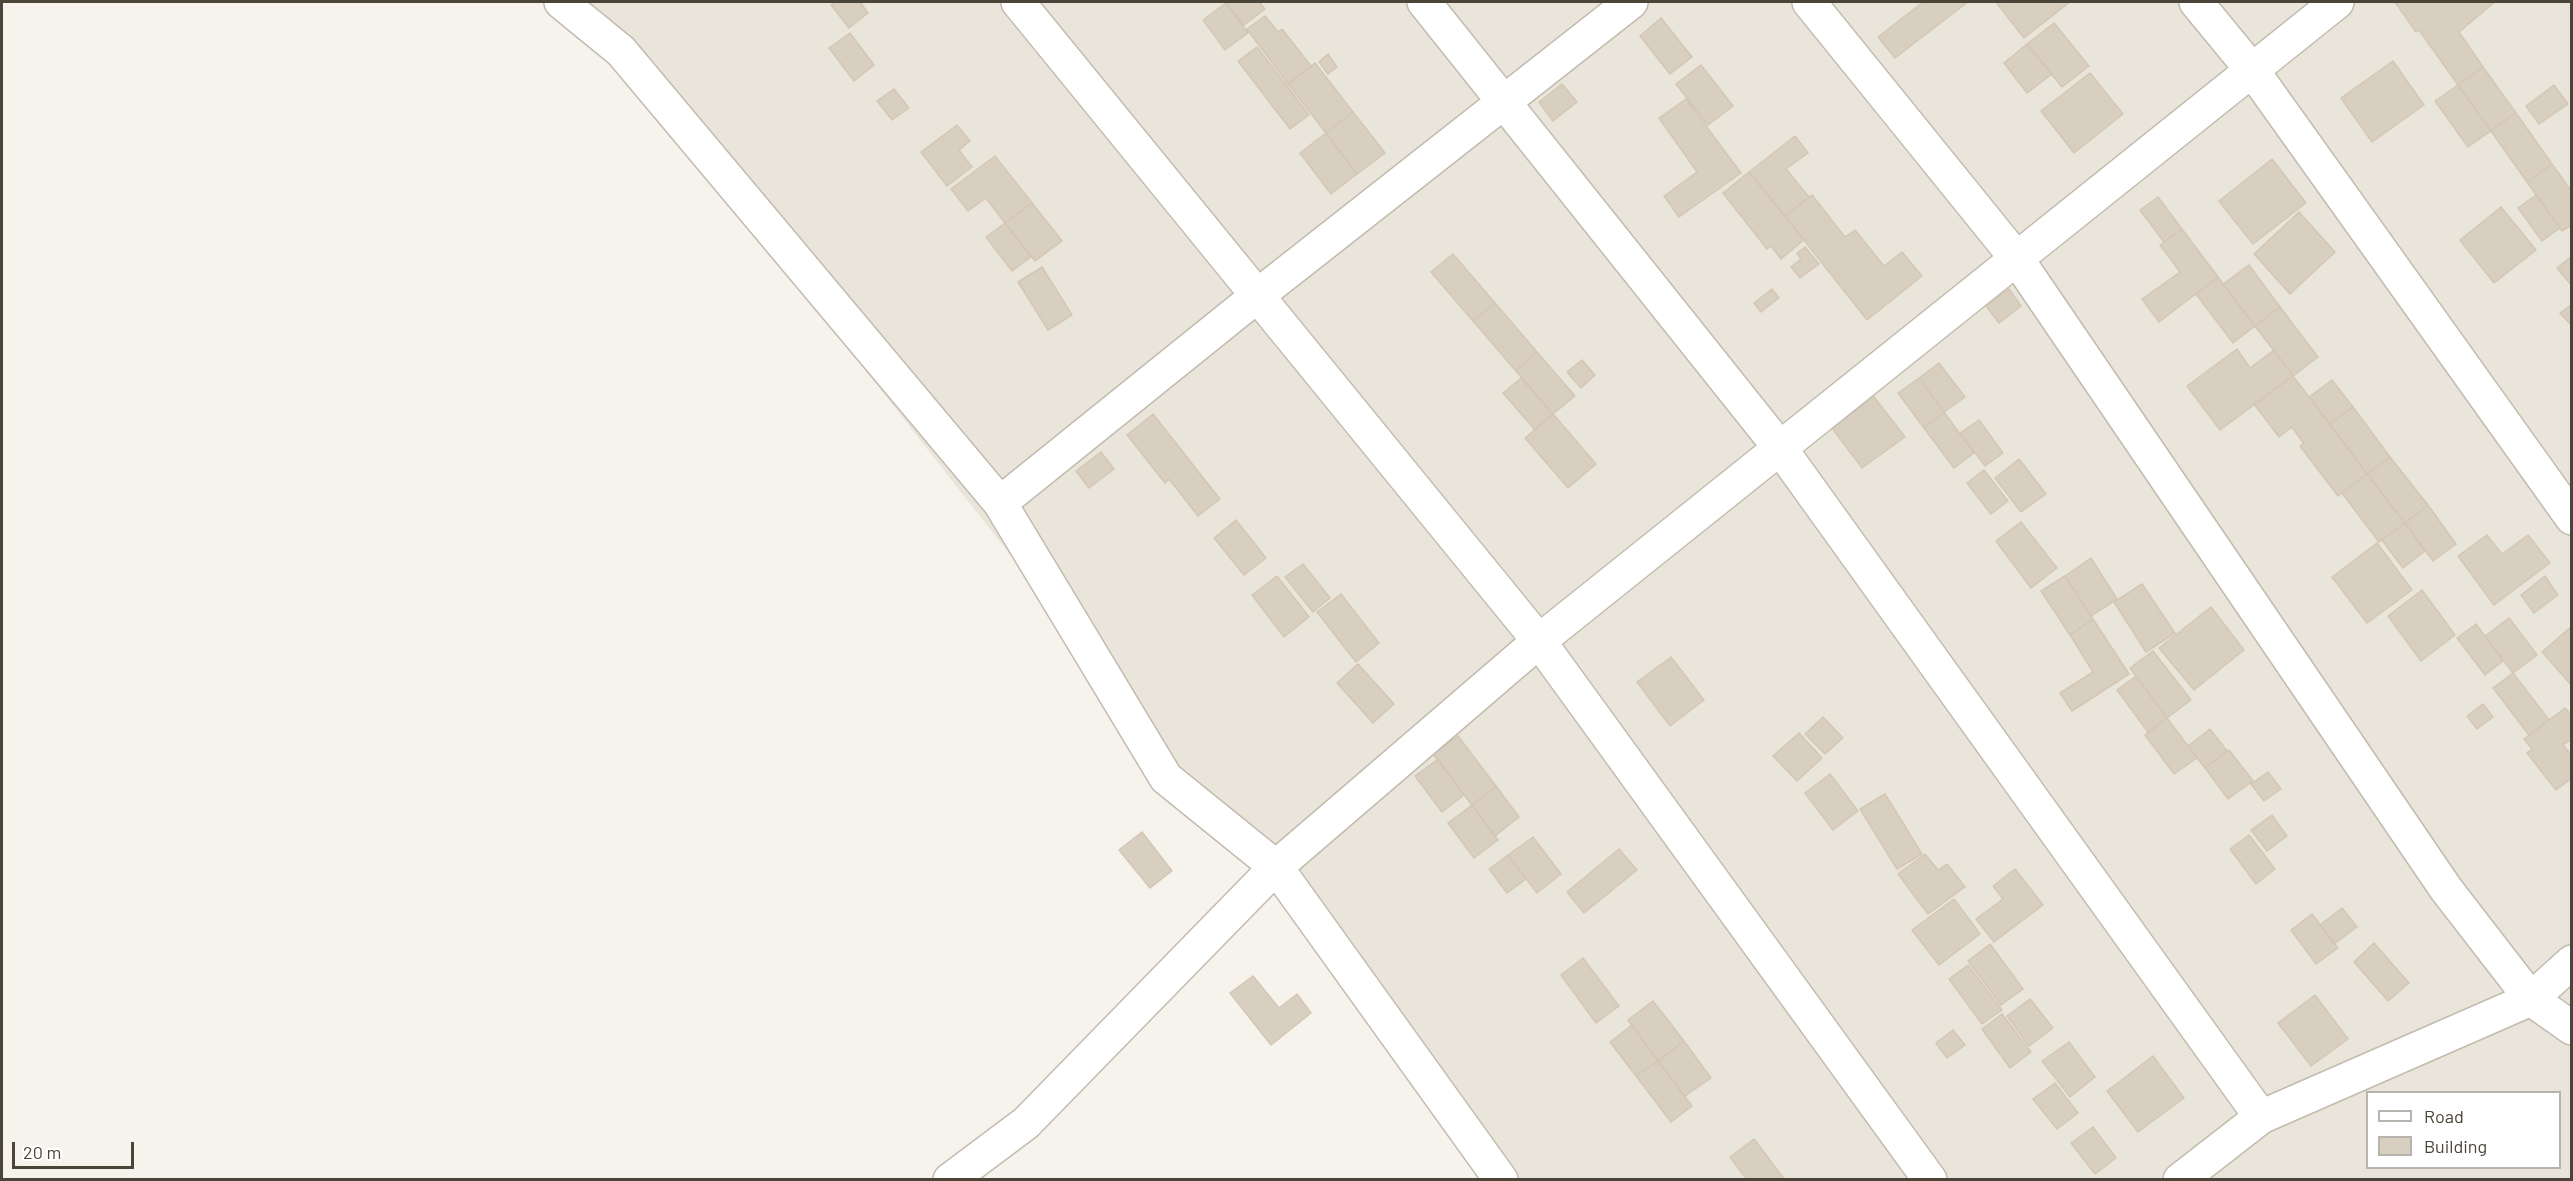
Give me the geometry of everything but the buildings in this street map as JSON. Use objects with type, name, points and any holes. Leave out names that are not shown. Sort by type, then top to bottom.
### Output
[{"type":"street","points":[[561,2],[621,51],[1000,503],[1166,778],[1276,867],[1501,1179]]},
{"type":"street","points":[[1018,2],[1539,641],[1930,1179]]},
{"type":"street","points":[[1424,2],[1780,448],[2261,1117]]},
{"type":"street","points":[[1000,503],[1257,296],[1631,2]]},
{"type":"street","points":[[1809,2],[2017,259],[2446,889],[2531,999],[2571,1028]]},
{"type":"street","points":[[2196,2],[2252,70],[2571,518]]},
{"type":"street","points":[[950,1179],[1026,1123],[1276,867],[1539,641],[2337,2]]},
{"type":"street","points":[[2180,1179],[2261,1117],[2531,999],[2571,962]]},
{"type":"shaded area","points":[[577,2],[2571,2],[2571,1179],[1499,1179]]}]
